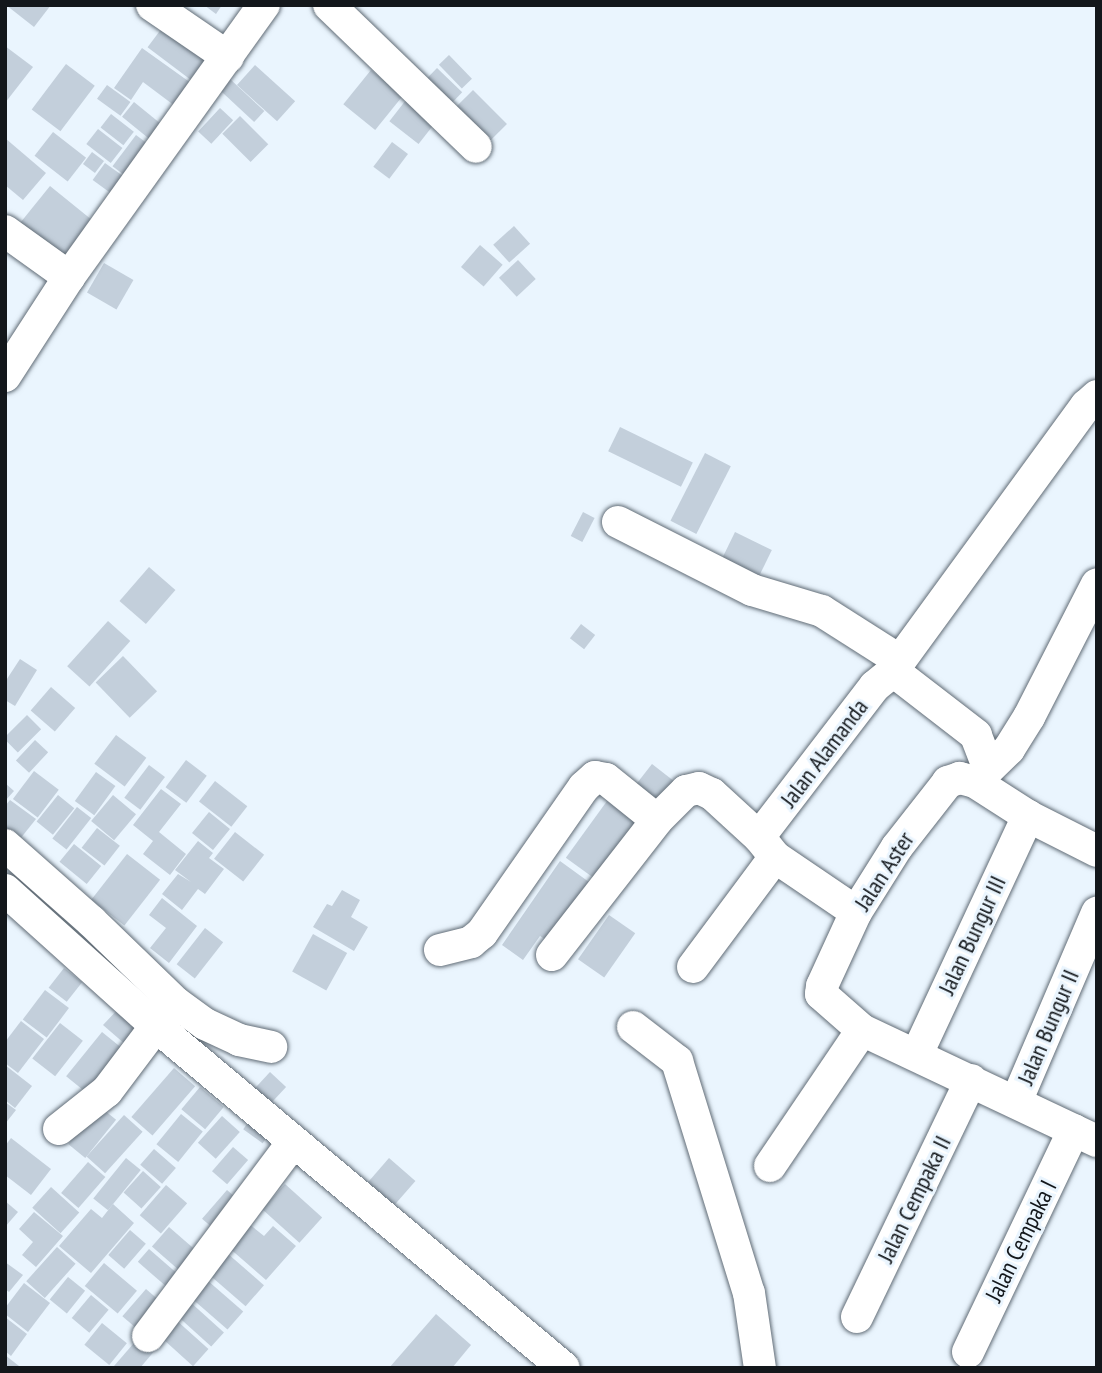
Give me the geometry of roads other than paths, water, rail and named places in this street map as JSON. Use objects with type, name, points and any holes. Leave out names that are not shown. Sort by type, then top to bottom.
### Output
[{"type":"street","points":[[152,5],[228,57]]},
{"type":"street","points":[[5,376],[69,277],[264,5]]},
{"type":"street","points":[[329,5],[475,147]]},
{"type":"street","points":[[5,231],[69,277]]},
{"type":"street","name":"Jalan Alamanda","points":[[693,967],[767,847],[875,686],[895,666],[1086,406],[1097,396]]},
{"type":"street","points":[[618,522],[752,590],[822,611],[895,666],[907,681],[976,735],[981,774],[1028,816],[1097,851]]},
{"type":"street","points":[[981,774],[1009,749],[1029,717],[1097,584]]},
{"type":"street","name":"Jalan Aster","points":[[862,1030],[821,994],[821,986],[856,912],[897,847],[937,794],[948,782],[981,774]]},
{"type":"street","points":[[440,950],[471,942],[482,933],[584,787],[595,777],[606,779],[657,820]]},
{"type":"street","points":[[552,955],[657,820],[686,791],[699,788],[712,794],[767,847],[856,912]]},
{"type":"street","name":"Jalan Bungur III","points":[[916,1054],[1028,816]]},
{"type":"street","points":[[5,845],[91,921],[176,1003],[205,1024],[239,1040],[271,1047]]},
{"type":"street","points":[[5,890],[156,1026],[564,1368]]},
{"type":"street","name":"Jalan Bungur II","points":[[1016,1102],[1097,913]]},
{"type":"street","points":[[69,947],[91,921]]},
{"type":"street","points":[[59,1129],[107,1091],[156,1026]]},
{"type":"street","points":[[633,1027],[677,1061],[749,1293],[760,1368]]},
{"type":"street","points":[[770,1166],[862,1030],[1085,1136]]},
{"type":"street","name":"Jalan Cempaka II","points":[[857,1317],[971,1080]]},
{"type":"street","name":"Jalan Cempaka I","points":[[968,1352],[1085,1136]]},
{"type":"street","points":[[148,1336],[293,1142]]}]
